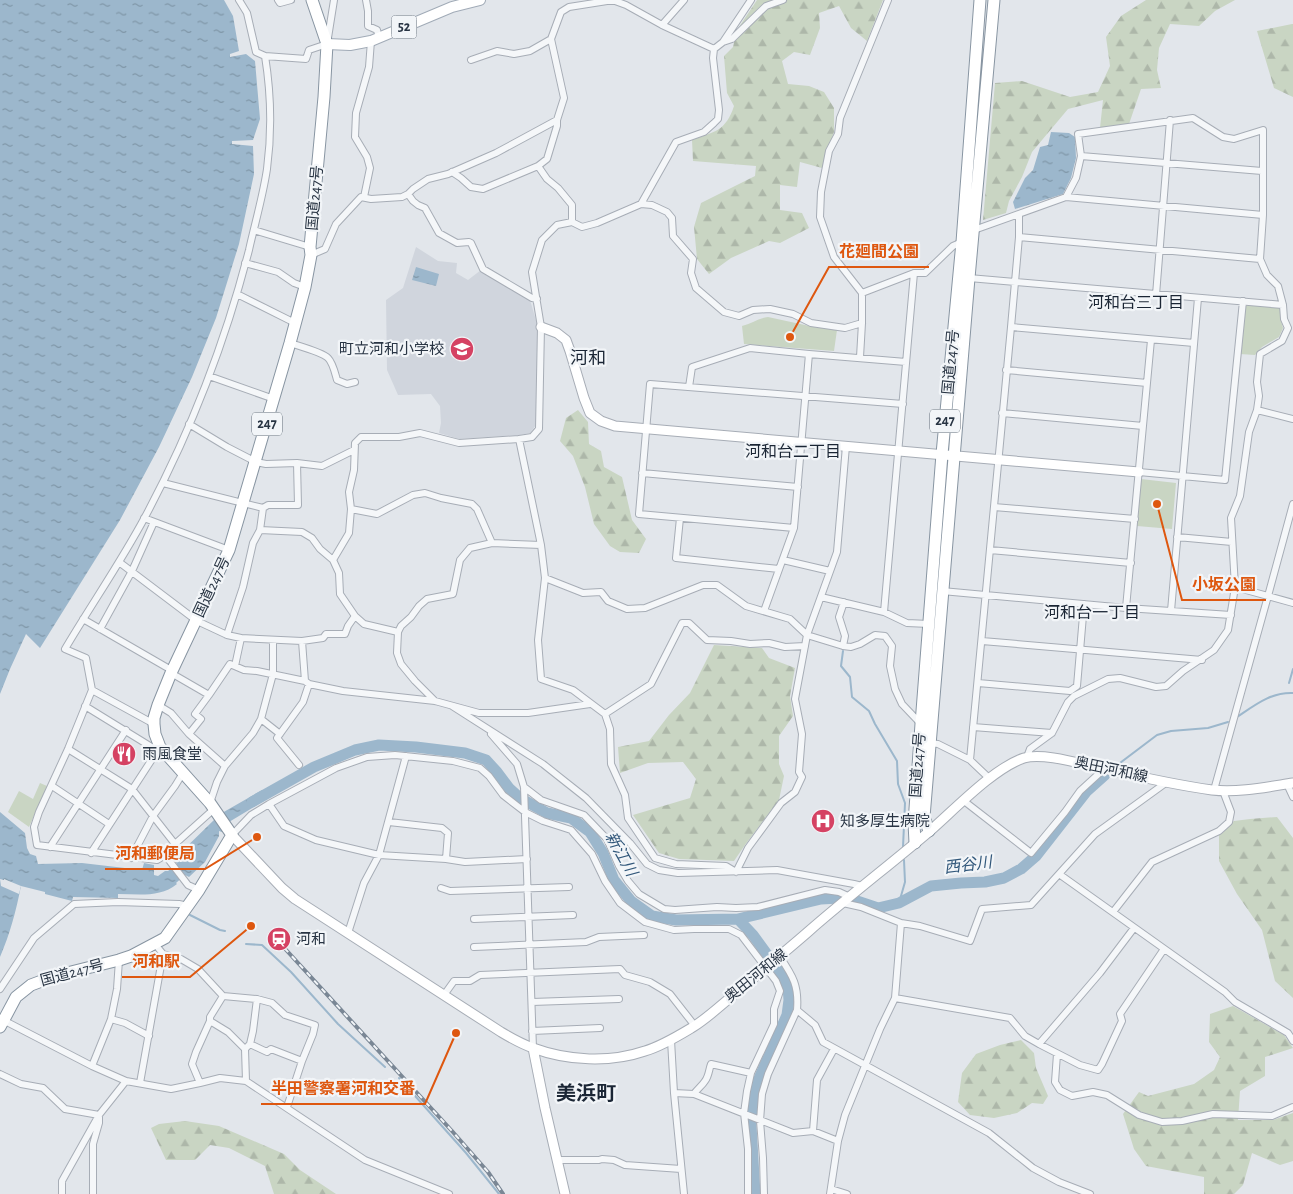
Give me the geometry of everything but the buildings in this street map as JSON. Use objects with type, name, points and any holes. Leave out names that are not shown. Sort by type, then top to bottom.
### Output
[{"type":"highway","name":"国道247号","points":[[1,1023],[16,997],[31,985],[55,976],[131,956],[165,938],[188,906],[193,888],[230,832],[214,809],[159,749],[154,724],[158,705],[172,672],[230,550],[305,287],[311,251],[327,44],[312,0]]},
{"type":"highway","name":"国道247号","points":[[915,843],[914,823],[921,724],[942,454],[962,242],[980,0]]},
{"type":"highway","name":"国道247号","points":[[929,831],[924,818],[994,0]]},
{"type":"main road","name":"52","points":[[327,44],[350,45],[375,39],[452,7],[480,0]]},
{"type":"main road","points":[[542,327],[557,332],[566,340],[590,413],[601,421],[615,426],[1139,472]]},
{"type":"main road","name":"奥田河和線","points":[[230,832],[282,888],[295,899],[501,1032],[520,1043],[552,1054],[578,1058],[607,1058],[644,1052],[671,1040],[695,1026],[780,957],[852,894],[990,779],[1011,764],[1026,757],[1063,759],[1166,782],[1219,790],[1250,789],[1290,784]]},
{"type":"main road","points":[[533,1048],[565,1194]]},
{"type":"street","points":[[239,0],[247,12],[256,52],[265,56],[306,59],[309,50],[327,44],[334,0]]},
{"type":"street","points":[[278,0],[280,3],[290,0]]},
{"type":"street","points":[[364,197],[370,168],[367,157],[355,137],[356,113],[377,30],[368,26],[366,0]]},
{"type":"street","points":[[662,25],[684,0]]},
{"type":"street","points":[[714,49],[723,42],[750,0]]},
{"type":"street","points":[[723,42],[732,40],[766,6],[783,0]]},
{"type":"street","points":[[860,357],[862,293],[834,256],[820,217],[821,192],[829,151],[838,134],[840,118],[888,0]]},
{"type":"street","points":[[452,172],[471,187],[483,189],[538,166],[549,157],[564,98],[551,39],[561,12],[569,7],[615,1],[714,49]]},
{"type":"street","points":[[471,60],[497,51],[514,54],[530,51],[551,39]]},
{"type":"street","points":[[640,204],[676,142],[704,132],[718,119],[719,110],[714,49]]},
{"type":"street","points":[[265,56],[269,83],[270,129],[266,170],[246,263],[209,376],[163,483],[119,562],[65,649],[86,658],[92,690],[52,786],[38,812],[34,827],[37,845],[130,858],[157,860],[165,855],[214,809],[217,782],[225,766],[253,733],[261,719],[273,674],[272,640]]},
{"type":"street","points":[[1026,757],[1030,750],[1052,733],[1068,702],[1074,696],[1108,679],[1120,678],[1156,687],[1166,686],[1214,650],[1228,630],[1235,587],[1231,518],[1240,496],[1249,432],[1257,410],[1260,354],[1282,341],[1288,328],[1284,319],[1283,304],[1278,286],[1267,275],[1260,259],[1263,215],[1263,130],[1234,139],[1222,137],[1193,118],[1078,134],[1081,156],[1076,178],[1066,198]]},
{"type":"street","points":[[254,230],[311,251],[325,249],[336,224],[361,197],[371,199],[402,197],[428,179],[452,172],[496,153],[557,120]]},
{"type":"street","points":[[1156,295],[1170,120]]},
{"type":"street","points":[[1081,156],[1262,171]]},
{"type":"street","points":[[538,166],[547,179],[558,188],[572,205],[572,222]]},
{"type":"street","points":[[408,194],[413,201],[425,208],[439,233],[457,243],[469,242],[483,269],[537,299]]},
{"type":"street","points":[[974,230],[1066,198],[1263,215]]},
{"type":"street","points":[[333,560],[349,533],[351,509],[349,492],[354,470],[354,450],[355,443],[361,437],[399,437],[420,433],[459,443],[532,437],[540,429],[542,327],[532,272],[542,240],[557,225],[572,222],[582,227],[597,223],[640,204],[652,205],[667,212],[672,218],[673,236],[693,259],[691,273],[696,288],[724,312],[740,316],[753,310],[770,309],[793,314],[811,324],[845,328],[862,324]]},
{"type":"street","points":[[970,760],[1011,328],[1019,237],[1019,214]]},
{"type":"street","points":[[1019,237],[1260,259]]},
{"type":"street","points":[[862,293],[914,273],[925,273],[953,246],[962,242]]},
{"type":"street","points":[[246,263],[278,272],[294,283],[305,287]]},
{"type":"street","points":[[884,612],[914,273]]},
{"type":"street","points":[[969,278],[1156,295],[1283,304]]},
{"type":"street","points":[[237,294],[296,322]]},
{"type":"street","points":[[1171,611],[1198,298]]},
{"type":"street","points":[[1139,472],[1225,480],[1243,301]]},
{"type":"street","points":[[1011,328],[1194,343]]},
{"type":"street","points":[[1126,608],[1151,340]]},
{"type":"street","points":[[290,343],[328,357],[337,380],[347,384],[355,382]]},
{"type":"street","points":[[689,387],[692,367],[750,348],[906,362]]},
{"type":"street","points":[[764,611],[794,528],[809,354]]},
{"type":"street","points":[[1006,370],[1147,383]]},
{"type":"street","points":[[209,376],[274,399]]},
{"type":"street","points":[[794,528],[639,514],[650,384],[903,404]]},
{"type":"street","points":[[1257,410],[1293,419]]},
{"type":"street","points":[[1002,413],[1143,426]]},
{"type":"street","points":[[189,424],[227,447],[256,462],[266,464],[297,463],[322,466],[354,450]]},
{"type":"street","points":[[519,439],[541,545],[545,578],[538,640],[541,679],[572,690],[606,714],[610,729],[611,764],[625,794],[628,818],[655,858],[676,864],[726,866],[736,872]]},
{"type":"street","points":[[736,872],[748,848],[781,803],[795,792],[802,777],[799,772],[802,734],[795,699],[807,635],[837,552],[846,446]]},
{"type":"street","points":[[163,483],[263,508],[268,505],[298,505],[297,463]]},
{"type":"street","points":[[642,473],[798,487]]},
{"type":"street","points":[[351,509],[377,514],[413,495],[424,493],[472,504],[478,509],[492,543]]},
{"type":"street","points":[[1113,912],[1152,862],[1219,831],[1229,822],[1231,812],[1219,790],[1293,504]]},
{"type":"street","points":[[994,507],[1135,519]]},
{"type":"street","points":[[227,635],[243,586],[253,543],[260,530],[263,508]]},
{"type":"street","points":[[144,518],[230,550]]},
{"type":"street","points":[[680,518],[676,558],[779,569]]},
{"type":"street","points":[[100,629],[132,571],[154,522]]},
{"type":"street","points":[[260,530],[302,532],[312,538],[320,549],[333,560],[339,573],[340,594],[355,616],[364,624],[398,632]]},
{"type":"street","points":[[1177,537],[1232,542]]},
{"type":"street","points":[[436,701],[401,664],[397,654],[398,632],[401,626],[427,599],[453,594],[460,560],[470,548],[492,543],[541,545]]},
{"type":"street","points":[[990,550],[1131,562]]},
{"type":"street","points":[[782,560],[830,571]]},
{"type":"street","points":[[119,562],[197,621],[227,635],[241,638],[302,641],[323,638],[326,634],[345,634],[355,616]]},
{"type":"street","points":[[545,578],[583,592],[601,592],[608,601],[627,609],[645,608],[703,585],[717,585],[746,606],[790,619],[807,635],[850,647],[860,644],[875,635],[885,636],[892,646],[890,666],[895,689],[902,704],[921,724]]},
{"type":"street","points":[[1235,587],[1293,603]]},
{"type":"street","points":[[942,591],[1126,608],[1231,615]]},
{"type":"street","points":[[821,597],[884,612],[907,623],[929,624]]},
{"type":"street","points":[[844,602],[839,617],[844,636],[844,646]]},
{"type":"street","points":[[978,683],[1070,691],[1077,686],[1084,604]]},
{"type":"street","points":[[83,619],[210,695]]},
{"type":"street","points":[[606,714],[651,684],[682,623],[688,623],[707,640],[750,644],[769,643],[784,648],[805,646]]},
{"type":"street","points":[[235,666],[241,638]]},
{"type":"street","points":[[299,765],[277,738],[303,702],[307,683],[302,641]]},
{"type":"street","points":[[982,641],[1202,660]]},
{"type":"street","points":[[189,734],[201,719],[195,714],[230,664],[244,670],[273,674],[343,691],[436,701],[478,713],[528,713],[590,704]]},
{"type":"street","points":[[92,690],[154,724]]},
{"type":"street","points":[[158,705],[171,713],[189,734],[225,766]]},
{"type":"street","points":[[85,706],[159,749],[91,853]]},
{"type":"street","points":[[452,706],[543,764],[586,798],[630,843],[647,864],[659,870],[678,873],[777,870],[854,884],[852,894],[861,908],[901,924],[920,926],[970,941],[982,909],[1031,905],[1095,834],[1166,782]]},
{"type":"street","points":[[261,719],[280,734]]},
{"type":"street","points":[[974,727],[1052,733]]},
{"type":"street","points":[[487,729],[517,764],[524,790],[533,1048]]},
{"type":"street","points":[[50,847],[126,730]]},
{"type":"street","points":[[930,743],[938,744],[970,760],[990,779]]},
{"type":"street","points":[[68,749],[132,789],[175,844]]},
{"type":"street","points":[[230,832],[251,815],[269,804],[336,768],[367,757],[395,755],[453,761],[480,768],[489,776],[503,795],[525,812],[543,821],[571,830],[592,854],[604,881],[620,903],[645,922],[674,930],[728,929],[742,935],[776,981],[780,991],[774,1009],[774,1024],[751,1073],[747,1091],[744,1113],[748,1149],[748,1194]]},
{"type":"street","points":[[348,932],[364,883],[379,855],[406,756]]},
{"type":"street","points":[[964,801],[1031,853],[1080,791],[1104,769]]},
{"type":"street","points":[[130,858],[152,816],[183,773]]},
{"type":"street","points":[[1290,784],[1293,797]]},
{"type":"street","points":[[52,786],[109,824]]},
{"type":"street","points":[[524,790],[541,800],[584,815],[608,839],[619,866],[639,894],[664,909],[758,907],[825,890],[852,894]]},
{"type":"street","points":[[269,804],[284,826],[316,840],[379,855],[465,862],[527,859]]},
{"type":"street","points":[[389,822],[442,828],[448,833],[446,859]]},
{"type":"street","points":[[165,855],[193,888]]},
{"type":"street","points":[[1059,874],[1225,992],[1235,1002],[1288,1033],[1293,1041]]},
{"type":"street","points":[[441,888],[450,891],[569,887]]},
{"type":"street","points":[[0,989],[34,938],[74,904],[118,902],[188,906]]},
{"type":"street","points":[[474,919],[573,915]]},
{"type":"street","points":[[847,1194],[830,1192],[838,1142],[845,1115],[880,1029],[895,998],[901,924]]},
{"type":"street","points":[[1039,1044],[1100,973],[1134,928]]},
{"type":"street","points":[[474,947],[586,942],[599,937],[644,935]]},
{"type":"street","points":[[155,944],[164,954],[181,959],[198,969],[223,996],[257,999],[272,1003],[285,1015],[314,1024],[313,1034],[287,1107]]},
{"type":"street","points":[[895,998],[1010,1018],[1025,1036],[1080,1065],[1098,1070],[1122,1021],[1120,1014],[1164,949]]},
{"type":"street","points":[[140,1083],[164,954]]},
{"type":"street","points":[[764,1194],[759,1120],[762,1094],[768,1074],[797,1010],[798,998],[793,977],[780,957]]},
{"type":"street","points":[[92,1066],[111,1019],[117,989],[119,960]]},
{"type":"street","points":[[444,995],[454,981],[470,981],[480,975],[620,969],[626,975],[650,982],[670,994],[695,1026]]},
{"type":"street","points":[[200,1083],[192,1064],[210,1021],[210,1016],[223,996]]},
{"type":"street","points":[[246,1081],[247,1046],[253,1031],[257,999]]},
{"type":"street","points":[[532,1002],[619,999]]},
{"type":"street","points":[[797,1010],[814,1025],[824,1042],[834,1049],[989,1133],[1034,1168],[1059,1182],[1090,1194]]},
{"type":"street","points":[[111,1019],[125,1023],[149,1036]]},
{"type":"street","points":[[210,1021],[247,1046],[267,1052],[270,1049],[302,1061]]},
{"type":"street","points":[[1,1023],[126,1081],[171,1089],[220,1078],[246,1081],[365,1160],[448,1194]]},
{"type":"street","points":[[532,1031],[600,1028]]},
{"type":"street","points":[[671,1040],[684,1194]]},
{"type":"street","points":[[814,1131],[817,1080],[834,1049]]},
{"type":"street","points":[[1057,1054],[1056,1082],[1060,1090],[1072,1096],[1093,1092],[1107,1095],[1139,1115],[1162,1122],[1182,1121],[1213,1114],[1272,1116],[1293,1107]]},
{"type":"street","points":[[694,1094],[705,1082],[711,1064],[751,1073]]},
{"type":"street","points":[[0,1074],[21,1084],[43,1088],[66,1108],[99,1115]]},
{"type":"street","points":[[62,1194],[62,1181],[99,1115],[126,1081]]},
{"type":"street","points":[[674,1093],[694,1094],[793,1133],[814,1131],[838,1142]]},
{"type":"street","points":[[93,1194],[93,1144],[99,1123],[99,1115]]},
{"type":"street","points":[[558,1160],[608,1159],[625,1165],[681,1169]]},
{"type":"shaded area","name":"町立河和小学校","points":[[416,247],[438,261],[457,263],[456,273],[468,280],[481,270],[530,300],[538,327],[536,425],[530,433],[459,439],[439,433],[441,423],[440,406],[431,394],[398,395],[387,370],[386,300],[403,288]]},
{"type":"green space","points":[[757,0],[883,0],[867,41],[851,28],[839,6],[819,13],[820,28],[810,55],[794,52],[782,61],[788,84],[809,86],[824,92],[834,108],[834,132],[822,168],[800,162],[797,187],[780,185],[780,210],[802,213],[809,228],[780,243],[769,241],[731,258],[709,274],[697,259],[694,227],[701,203],[755,176],[756,166],[693,161],[692,140],[707,135],[723,126],[731,114],[734,106],[727,93],[724,56],[733,47],[737,30]]},
{"type":"green space","points":[[1146,0],[1235,0],[1215,11],[1199,26],[1170,24],[1159,48],[1157,70],[1161,88],[1141,89],[1129,124],[1100,128],[1103,100],[1068,109],[1032,152],[1022,177],[1009,201],[1006,213],[983,220],[995,83],[1022,81],[1070,97],[1098,92],[1110,66],[1106,37],[1121,16]]},
{"type":"green space","points":[[1293,24],[1293,97],[1274,88],[1257,31]]},
{"type":"green space","points":[[1247,305],[1280,308],[1283,328],[1279,337],[1262,347],[1255,355],[1240,354],[1244,307]]},
{"type":"green space","points":[[768,317],[837,330],[834,351],[744,344],[742,326]]},
{"type":"green space","points":[[578,410],[588,422],[589,444],[601,451],[604,467],[622,477],[632,520],[646,539],[639,553],[620,552],[610,546],[594,524],[585,487],[573,456],[560,441],[566,418]]},
{"type":"green space","points":[[1141,479],[1176,483],[1172,529],[1137,526]]},
{"type":"green space","points":[[714,645],[762,648],[769,658],[795,668],[790,696],[793,716],[779,736],[779,764],[784,776],[779,800],[734,861],[679,859],[659,853],[633,815],[690,798],[696,779],[683,762],[648,763],[620,773],[618,747],[649,741],[669,715],[690,693]]},
{"type":"green space","points":[[40,783],[47,786],[29,827],[8,812],[19,791],[33,799]]},
{"type":"green space","points":[[1277,817],[1293,838],[1293,998],[1275,981],[1262,930],[1237,894],[1219,861],[1219,835],[1234,821]]},
{"type":"green space","points":[[1233,1006],[1284,1035],[1293,1048],[1265,1057],[1265,1076],[1240,1091],[1238,1120],[1273,1120],[1293,1113],[1293,1161],[1280,1165],[1252,1153],[1243,1185],[1234,1194],[1204,1194],[1204,1177],[1146,1166],[1134,1149],[1123,1114],[1139,1092],[1148,1096],[1194,1084],[1214,1070],[1220,1057],[1209,1042],[1210,1014]]},
{"type":"green space","points":[[1021,1040],[1034,1053],[1036,1068],[1048,1096],[1043,1104],[1032,1103],[1017,1113],[994,1118],[970,1115],[958,1102],[962,1073],[976,1054]]},
{"type":"green space","points":[[185,1121],[219,1126],[284,1154],[300,1170],[336,1194],[274,1194],[265,1166],[229,1148],[210,1145],[195,1160],[166,1160],[151,1128],[159,1124]]},
{"type":"water","points":[[0,0],[224,0],[233,16],[239,51],[230,54],[230,57],[246,54],[255,61],[260,119],[253,140],[232,141],[232,144],[253,146],[254,174],[239,244],[216,318],[192,377],[159,447],[120,520],[40,648],[26,634],[0,694]]},
{"type":"water","points":[[1051,132],[1069,133],[1075,137],[1076,158],[1071,178],[1063,194],[1015,209],[1013,202],[1025,178],[1033,170],[1040,147],[1048,145]]},
{"type":"water","points":[[416,267],[439,274],[436,286],[412,280]]},
{"type":"water","points":[[262,790],[267,799],[229,822],[222,832],[219,831],[219,836],[205,862],[189,877],[185,875],[177,884],[163,891],[149,894],[118,894],[118,898],[73,897],[72,901],[21,886],[7,940],[0,957],[0,812],[25,833],[27,848],[30,854],[36,856],[38,864],[82,863],[142,870],[144,863],[154,865],[154,875],[158,876],[177,864],[174,859],[222,813]]},
{"type":"pier","points":[[0,879],[21,886],[19,894],[1,886]]},
{"type":"waterway","points":[[843,651],[841,666],[850,677],[852,697],[869,711],[897,761],[898,784],[905,803],[903,847]]},
{"type":"waterway","points":[[1289,683],[1293,669]]},
{"type":"waterway","points":[[1237,717],[1270,697],[1293,693]]},
{"type":"waterway","points":[[1116,766],[1157,735],[1171,731],[1208,728],[1228,722]]},
{"type":"waterway","name":"新江川","points":[[252,802],[314,767],[355,750],[379,745],[465,753],[486,760],[509,788],[520,798],[547,813],[571,818],[590,832],[603,853],[614,880],[631,901],[652,916],[676,920],[738,919],[821,899],[839,898]]},
{"type":"waterway","name":"西谷川","points":[[857,901],[878,908],[899,903],[931,886],[985,882],[1004,878],[1021,869],[1036,856],[1086,792],[1105,775]]},
{"type":"waterway","points":[[899,903],[905,882],[904,860]]},
{"type":"waterway","points":[[190,915],[225,931]]},
{"type":"waterway","name":"新江川","points":[[738,919],[753,935],[777,968],[788,986],[789,1000],[787,1015],[754,1090],[751,1125],[755,1194]]},
{"type":"waterway","points":[[246,944],[262,945],[291,972],[338,1024],[385,1067]]},
{"type":"waterway","points":[[399,1078],[466,1153],[499,1194]]},
{"type":"railway","points":[[277,940],[452,1131],[488,1172],[503,1194]]},
{"type":"place","name":"花廻間公園","points":[[790,337]]},
{"type":"place","name":"町立河和小学校","points":[[462,349]]},
{"type":"place","name":"小坂公園","points":[[1157,504]]},
{"type":"place","name":"雨風食堂","points":[[124,754]]},
{"type":"place","name":"知多厚生病院","points":[[823,821]]},
{"type":"place","name":"河和郵便局","points":[[257,837]]},
{"type":"place","name":"河和駅","points":[[251,926]]},
{"type":"place","name":"河和","points":[[279,939]]},
{"type":"place","name":"半田警察署河和交番","points":[[456,1033]]},
{"type":"district","name":"河和台三丁目","points":[[1136,303]]},
{"type":"district","name":"河和","points":[[588,359]]},
{"type":"district","name":"河和台二丁目","points":[[793,452]]},
{"type":"district","name":"河和台一丁目","points":[[1092,613]]},
{"type":"district","name":"美浜町","points":[[586,1094]]}]
